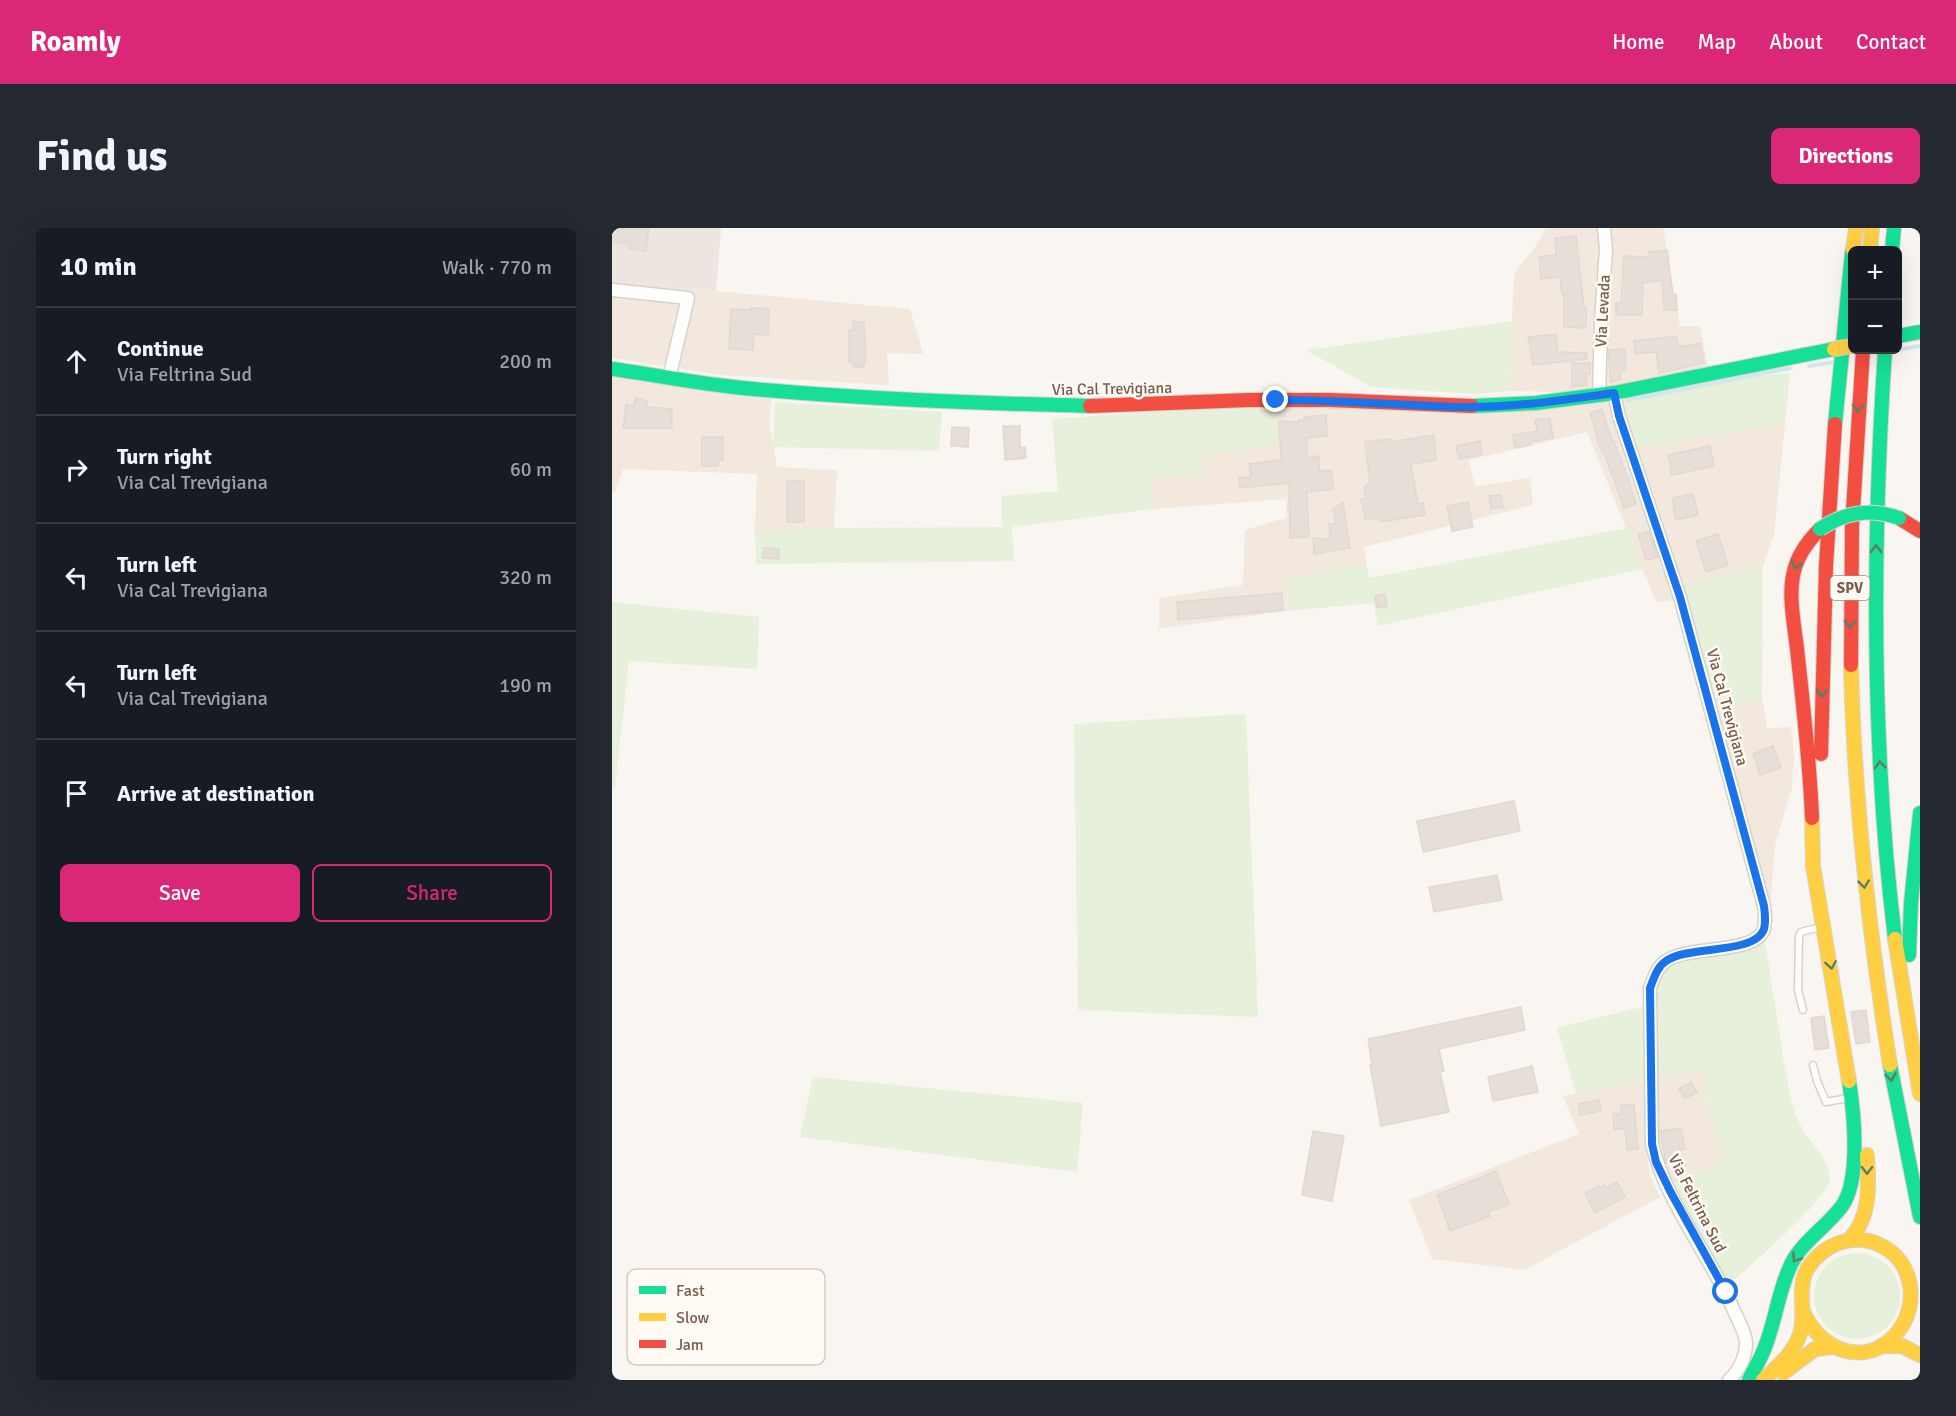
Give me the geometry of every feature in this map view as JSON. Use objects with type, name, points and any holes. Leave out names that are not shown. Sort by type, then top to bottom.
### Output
[{"type":"main road","points":[[1854,246],[1856,228]]},
{"type":"main road","points":[[1870,246],[1872,228]]},
{"type":"main road","points":[[1892,246],[1894,228]]},
{"type":"main road","points":[[1811,841],[1821,786],[1824,602],[1830,467],[1848,299]]},
{"type":"main road","name":"Via Cal Trevigiana","points":[[612,369],[742,388],[877,399],[1042,406],[1298,400],[1461,407],[1536,403],[1614,393],[1848,347]]},
{"type":"main road","name":"SPV","points":[[1863,354],[1854,468],[1850,586],[1850,681],[1855,780],[1862,867],[1876,980],[1896,1106],[1920,1217]]},
{"type":"main road","name":"SPV","points":[[1885,354],[1877,491],[1875,583],[1877,723],[1891,904],[1920,1094]]},
{"type":"main road","points":[[1749,1380],[1765,1349],[1789,1267],[1804,1246],[1842,1206],[1847,1198],[1854,1169],[1852,1097],[1813,866],[1810,766],[1794,619],[1792,585],[1794,568],[1809,540],[1820,529],[1840,517],[1861,511],[1878,511],[1899,518],[1920,531]]},
{"type":"main road","points":[[1920,813],[1911,903],[1909,952],[1920,1036]]},
{"type":"main road","points":[[1849,1240],[1859,1231],[1866,1212],[1867,1155],[1854,1114]]},
{"type":"main road","points":[[1763,1380],[1795,1344],[1800,1335],[1803,1311],[1801,1293],[1805,1275],[1815,1259],[1829,1247],[1849,1240],[1863,1240],[1892,1251],[1903,1263],[1912,1285],[1916,1303],[1907,1322],[1899,1334],[1881,1346]]},
{"type":"main road","points":[[1903,1263],[1920,1269]]},
{"type":"main road","points":[[1803,1311],[1809,1326],[1819,1338],[1832,1347],[1860,1352],[1881,1346],[1901,1346],[1920,1355]]},
{"type":"main road","points":[[1774,1380],[1797,1360],[1815,1349],[1832,1347]]},
{"type":"street","name":"Via Levada","points":[[1599,395],[1600,322],[1606,249],[1604,228]]},
{"type":"street","points":[[612,290],[688,298],[669,378]]},
{"type":"street","name":"Via Cal Trevigiana","points":[[1614,393],[1619,416],[1680,597],[1743,822],[1765,913],[1764,930],[1753,941],[1676,956],[1665,962]]},
{"type":"street","name":"Via Feltrina Sud","points":[[1665,962],[1656,972],[1650,988],[1652,1144],[1656,1162],[1665,1181],[1726,1292],[1747,1341],[1744,1358],[1729,1380]]},
{"type":"lane","points":[[1803,1010],[1798,990],[1799,936],[1801,932],[1824,926]]},
{"type":"lane","points":[[1813,1065],[1817,1082],[1826,1102],[1852,1097]]},
{"type":"shaded area","points":[[612,228],[721,228],[716,291],[612,284]]},
{"type":"shaded area","points":[[1546,228],[1602,228],[1602,389],[1570,392],[1509,391],[1514,274],[1535,247]]},
{"type":"shaded area","points":[[1608,228],[1663,228],[1680,326],[1700,326],[1708,368],[1607,388],[1605,341]]},
{"type":"shaded area","points":[[612,284],[910,309],[923,354],[887,353],[889,385],[721,375],[612,358]]},
{"type":"shaded area","points":[[612,376],[772,396],[769,421],[777,467],[837,470],[834,528],[755,532],[757,474],[623,469],[615,492],[612,491]]},
{"type":"shaded area","points":[[1609,399],[1678,600],[1656,602],[1587,432],[1469,460],[1475,486],[1530,478],[1533,505],[1364,547],[1367,565],[1288,579],[1287,611],[1159,629],[1159,598],[1243,585],[1245,530],[1286,518],[1286,499],[1153,509],[1150,479],[1205,473],[1200,455],[1275,445],[1278,403]]},
{"type":"shaded area","points":[[1785,422],[1774,535],[1763,566],[1683,587],[1634,449]]},
{"type":"shaded area","points":[[1762,698],[1767,729],[1791,726],[1794,757],[1792,788],[1775,845],[1770,910],[1719,711]]},
{"type":"shaded area","points":[[1703,1071],[1708,1112],[1726,1160],[1673,1185],[1660,1159],[1654,1129],[1656,1076]]},
{"type":"shaded area","points":[[1645,1080],[1646,1149],[1650,1176],[1660,1197],[1524,1270],[1432,1259],[1409,1200],[1579,1134],[1563,1096]]},
{"type":"green space","points":[[1512,321],[1509,391],[1475,394],[1371,387],[1306,350]]},
{"type":"green space","points":[[1790,373],[1785,422],[1634,449],[1622,411],[1622,398],[1746,377]]},
{"type":"green space","points":[[775,402],[942,412],[939,451],[773,447]]},
{"type":"green space","points":[[1278,403],[1276,445],[1201,455],[1205,473],[1151,479],[1153,509],[1012,527],[1014,561],[756,564],[755,532],[834,528],[1002,527],[1002,496],[1058,491],[1052,419]]},
{"type":"green space","points":[[1627,528],[1643,569],[1378,626],[1373,603],[1287,611],[1288,579],[1367,565],[1369,578]]},
{"type":"green space","points":[[1763,566],[1762,698],[1719,711],[1683,587]]},
{"type":"green space","points":[[612,602],[759,617],[757,669],[629,661],[615,787],[612,787]]},
{"type":"green space","points":[[1246,714],[1258,1017],[1078,1010],[1074,724]]},
{"type":"green space","points":[[1765,942],[1791,1098],[1801,1126],[1827,1166],[1829,1182],[1815,1203],[1786,1232],[1734,1280],[1728,1281],[1724,1278],[1673,1185],[1726,1160],[1708,1112],[1703,1071],[1656,1076],[1658,986],[1665,969],[1675,963]]},
{"type":"green space","points":[[1646,1006],[1645,1080],[1576,1094],[1557,1028]]},
{"type":"green space","points":[[813,1077],[1083,1103],[1077,1172],[800,1137]]},
{"type":"green space","points":[[1857,1253],[1874,1256],[1888,1265],[1897,1279],[1900,1296],[1897,1313],[1888,1327],[1874,1336],[1857,1339],[1840,1336],[1826,1327],[1817,1313],[1814,1296],[1817,1279],[1826,1265],[1840,1256]]},
{"type":"building","points":[[612,228],[649,228],[646,251],[628,248],[630,244],[612,242]]},
{"type":"building","points":[[1576,236],[1584,307],[1586,307],[1586,328],[1564,327],[1564,294],[1562,294],[1560,277],[1541,279],[1539,257],[1556,255],[1555,238]]},
{"type":"building","points":[[1667,250],[1677,310],[1664,310],[1662,280],[1643,283],[1642,315],[1616,315],[1616,303],[1621,303],[1624,256],[1650,257],[1649,252]]},
{"type":"building","points":[[751,308],[769,309],[768,335],[754,334],[753,350],[729,349],[731,309],[751,310]]},
{"type":"building","points":[[853,322],[864,322],[866,361],[864,361],[864,367],[854,367],[852,362],[849,362],[849,330],[853,330]]},
{"type":"building","points":[[1556,334],[1558,352],[1586,353],[1587,359],[1533,365],[1528,337]]},
{"type":"building","points":[[1677,336],[1678,347],[1700,343],[1704,363],[1659,373],[1656,352],[1635,354],[1634,341]]},
{"type":"building","points":[[1625,349],[1626,370],[1620,370],[1621,380],[1611,382],[1608,350]]},
{"type":"building","points":[[1572,363],[1590,363],[1590,374],[1586,374],[1587,385],[1572,387]]},
{"type":"building","points":[[635,398],[647,401],[647,407],[672,409],[672,428],[623,428],[626,404],[634,406]]},
{"type":"building","points":[[1602,409],[1636,504],[1624,508],[1599,445],[1590,413]]},
{"type":"building","points":[[1326,415],[1327,436],[1307,438],[1307,458],[1319,456],[1319,471],[1331,470],[1334,489],[1307,492],[1309,537],[1290,538],[1289,483],[1240,488],[1239,478],[1251,477],[1249,464],[1281,460],[1279,421],[1299,422],[1299,420],[1304,420],[1304,417]]},
{"type":"building","points":[[1550,418],[1553,438],[1530,442],[1531,445],[1515,448],[1513,435],[1537,431],[1535,420]]},
{"type":"building","points":[[1003,426],[1020,426],[1020,447],[1025,447],[1026,458],[1005,460]]},
{"type":"building","points":[[952,427],[969,428],[968,447],[951,446]]},
{"type":"building","points":[[1434,435],[1436,460],[1411,464],[1418,504],[1423,503],[1425,515],[1381,522],[1379,518],[1365,520],[1361,499],[1366,498],[1364,487],[1370,483],[1365,442],[1391,439],[1391,442]]},
{"type":"building","points":[[702,437],[723,437],[723,460],[718,460],[718,466],[702,466]]},
{"type":"building","points":[[1480,441],[1482,455],[1459,459],[1456,446]]},
{"type":"building","points":[[1710,446],[1714,466],[1672,475],[1668,455]]},
{"type":"building","points":[[787,481],[804,481],[804,522],[787,522]]},
{"type":"building","points":[[1693,494],[1698,515],[1676,520],[1672,498]]},
{"type":"building","points":[[1501,495],[1503,507],[1491,508],[1489,496]]},
{"type":"building","points":[[1343,502],[1350,548],[1314,554],[1313,538],[1330,539],[1329,524],[1336,524],[1333,509]]},
{"type":"building","points":[[1468,502],[1473,527],[1452,531],[1447,506]]},
{"type":"building","points":[[1649,531],[1658,557],[1646,560],[1638,534]]},
{"type":"building","points":[[1718,534],[1728,565],[1706,572],[1696,541]]},
{"type":"building","points":[[763,548],[779,549],[779,559],[763,558]]},
{"type":"building","points":[[1282,593],[1283,610],[1178,620],[1177,602]]},
{"type":"building","points":[[1385,594],[1387,606],[1377,608],[1375,596]]},
{"type":"building","points":[[1773,746],[1781,767],[1760,775],[1753,754]]},
{"type":"building","points":[[1514,801],[1520,831],[1423,852],[1417,821]]},
{"type":"building","points":[[1497,875],[1502,900],[1434,912],[1429,887]]},
{"type":"building","points":[[1521,1007],[1525,1030],[1439,1049],[1444,1071],[1440,1072],[1449,1112],[1381,1126],[1370,1065],[1372,1065],[1368,1039]]},
{"type":"building","points":[[1866,1010],[1870,1042],[1856,1044],[1851,1012]]},
{"type":"building","points":[[1824,1016],[1829,1048],[1815,1050],[1811,1018]]},
{"type":"building","points":[[1532,1066],[1538,1092],[1493,1101],[1488,1077]]},
{"type":"building","points":[[1691,1082],[1697,1092],[1685,1099],[1679,1089]]},
{"type":"building","points":[[1599,1100],[1601,1111],[1580,1115],[1578,1104]]},
{"type":"building","points":[[1634,1104],[1638,1149],[1627,1150],[1625,1128],[1614,1130],[1613,1114],[1621,1114],[1621,1106]]},
{"type":"building","points":[[1681,1128],[1685,1149],[1678,1151],[1686,1165],[1677,1169],[1674,1162],[1666,1163],[1660,1131]]},
{"type":"building","points":[[1313,1131],[1344,1136],[1332,1201],[1302,1195]]},
{"type":"building","points":[[1496,1171],[1509,1204],[1488,1212],[1490,1216],[1450,1231],[1437,1195]]},
{"type":"building","points":[[1617,1182],[1625,1197],[1595,1213],[1585,1193],[1599,1186],[1600,1188],[1605,1185],[1607,1188]]},
{"type":"waterway","points":[[1902,349],[1920,346]]},
{"type":"waterway","points":[[1809,366],[1834,362]]},
{"type":"waterway","points":[[1628,400],[1791,368]]},
{"type":"traffic: fast","points":[[1892,246],[1894,228]]},
{"type":"traffic: fast","points":[[1835,424],[1848,293]]},
{"type":"traffic: fast","points":[[1902,335],[1920,332]]},
{"type":"traffic: fast","points":[[1472,406],[1536,403],[1614,393],[1834,349]]},
{"type":"traffic: fast","points":[[1885,354],[1878,497],[1876,644],[1881,792],[1895,939]]},
{"type":"traffic: fast","points":[[612,369],[710,384],[786,392],[917,400],[1090,406]]},
{"type":"traffic: fast","points":[[1820,529],[1829,523],[1858,513],[1878,513],[1899,518]]},
{"type":"traffic: fast","points":[[1909,955],[1911,903],[1920,813]]},
{"type":"traffic: fast","points":[[1890,1065],[1920,1217]]},
{"type":"traffic: fast","points":[[1749,1380],[1763,1351],[1793,1260],[1806,1243],[1836,1214],[1848,1194],[1854,1163],[1853,1110],[1849,1081]]},
{"type":"traffic: slow","points":[[1854,246],[1856,228]]},
{"type":"traffic: slow","points":[[1870,246],[1872,228]]},
{"type":"traffic: slow","points":[[1834,349],[1848,347]]},
{"type":"traffic: slow","points":[[1851,665],[1859,816],[1875,965],[1890,1065]]},
{"type":"traffic: slow","points":[[1812,818],[1813,866],[1849,1081]]},
{"type":"traffic: slow","points":[[1895,939],[1920,1094]]},
{"type":"traffic: slow","points":[[1849,1240],[1861,1222],[1865,1211],[1868,1189],[1867,1155]]},
{"type":"traffic: slow","points":[[1763,1380],[1794,1347],[1802,1323],[1802,1291],[1806,1271],[1813,1261],[1830,1247],[1851,1240],[1866,1240],[1880,1245],[1900,1262],[1910,1284],[1909,1310],[1904,1322],[1897,1333],[1885,1344],[1871,1351],[1858,1353],[1832,1345],[1810,1325],[1803,1311]]},
{"type":"traffic: slow","points":[[1881,1346],[1902,1346],[1920,1355]]},
{"type":"traffic: slow","points":[[1783,1373],[1815,1349],[1832,1347]]},
{"type":"traffic: jam","points":[[1851,665],[1852,527],[1863,354]]},
{"type":"traffic: jam","points":[[1090,406],[1249,400],[1330,400],[1472,406]]},
{"type":"traffic: jam","points":[[1821,754],[1826,566],[1835,424]]},
{"type":"traffic: jam","points":[[1899,518],[1920,531]]},
{"type":"traffic: jam","points":[[1812,818],[1791,595],[1793,576],[1799,556],[1820,529]]},
{"type":"route","points":[[1276,400],[1330,400],[1461,407],[1536,403],[1614,393],[1619,416],[1680,597],[1764,906],[1764,930],[1759,937],[1747,943],[1676,956],[1665,962],[1656,972],[1650,988],[1652,1144],[1656,1162],[1726,1292]]}]
